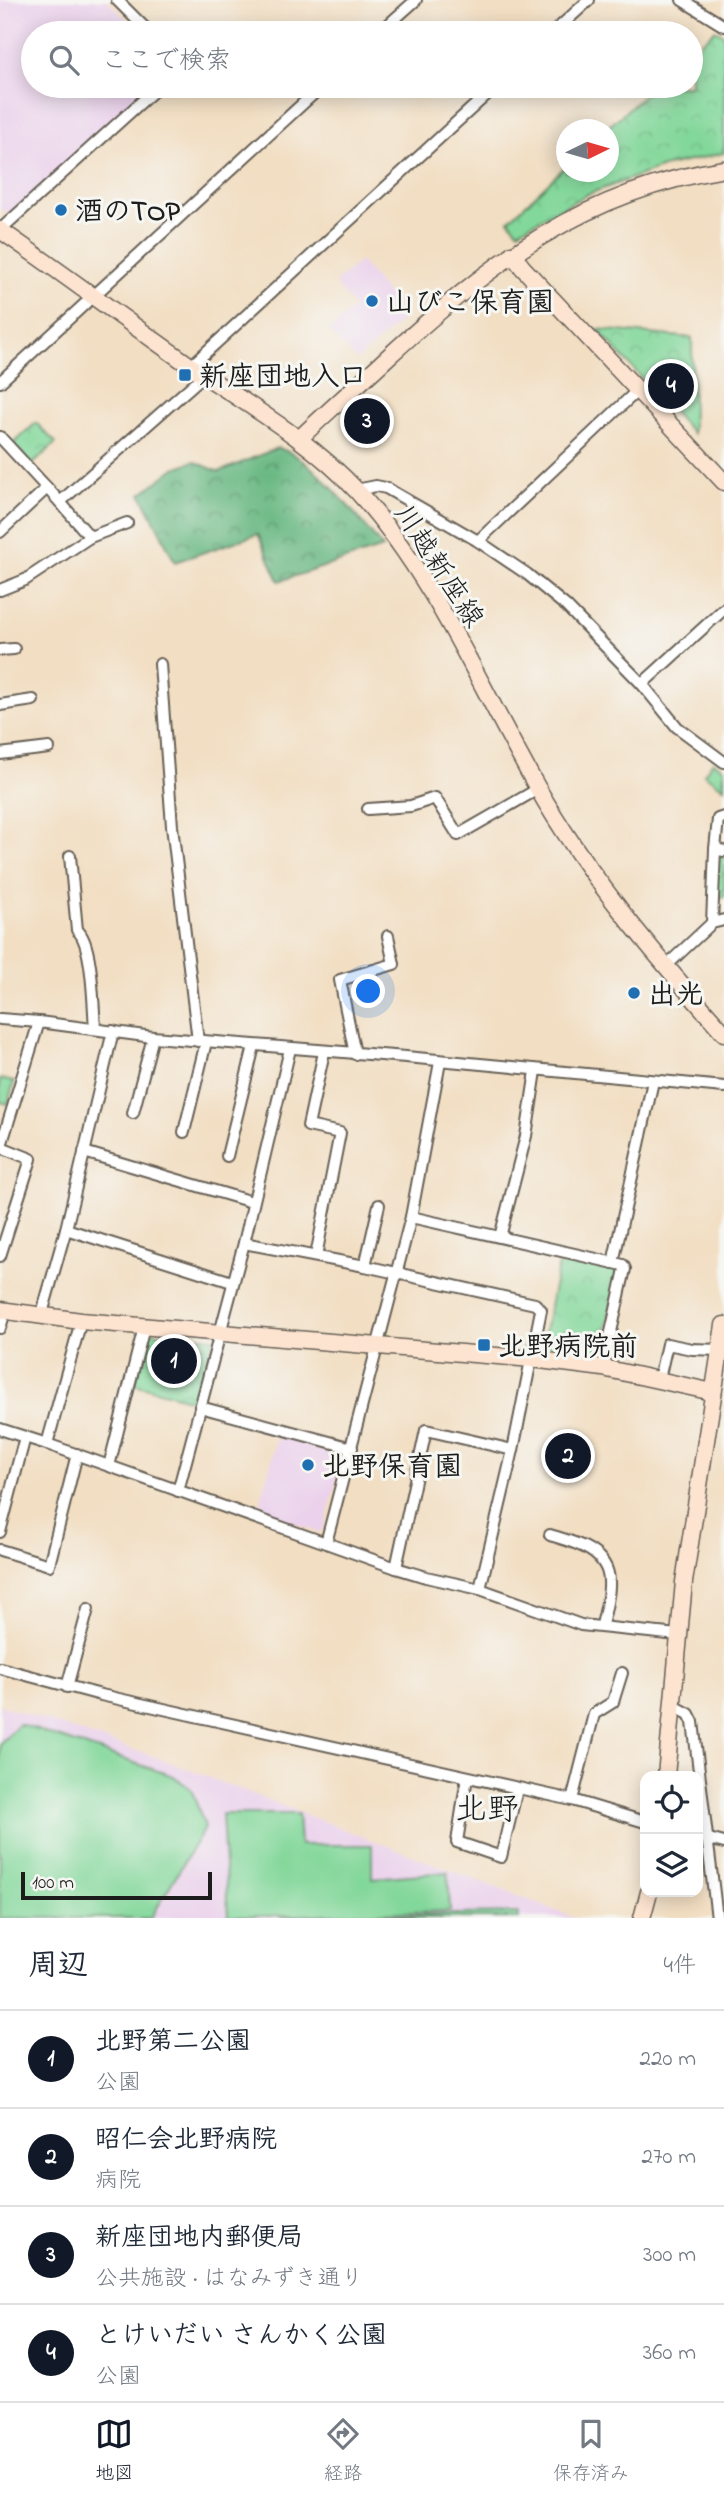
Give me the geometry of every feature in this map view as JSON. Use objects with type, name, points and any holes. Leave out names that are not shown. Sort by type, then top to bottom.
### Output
[{"type":"street","points":[[117,0],[138,21]]},
{"type":"street","points":[[392,21],[416,0]]},
{"type":"street","points":[[566,21],[589,0]]},
{"type":"street","points":[[682,0],[724,26]]},
{"type":"street","points":[[0,230],[146,98]]},
{"type":"street","points":[[0,382],[309,98]]},
{"type":"street","points":[[60,502],[483,98]]},
{"type":"street","points":[[299,439],[440,309],[512,254],[555,228],[618,199],[664,183],[724,169]]},
{"type":"street","name":"川越新座線","points":[[0,230],[93,298],[299,439],[356,490],[398,543],[437,602],[538,789],[576,851],[666,966],[724,1033]]},
{"type":"street","points":[[512,254],[724,482]]},
{"type":"street","points":[[478,541],[639,390]]},
{"type":"street","points":[[0,437],[4,451],[47,488],[90,537]]},
{"type":"street","points":[[356,490],[376,486],[386,488],[478,541],[527,574],[575,613],[642,684],[677,727],[722,758]]},
{"type":"street","points":[[0,532],[47,488]]},
{"type":"street","points":[[0,590],[25,580],[90,537],[127,523]]},
{"type":"street","points":[[642,684],[723,613]]},
{"type":"street","points":[[0,650],[14,649]]},
{"type":"street","points":[[160,664],[172,826],[202,1041],[184,1132]]},
{"type":"street","points":[[0,705],[33,700]]},
{"type":"street","points":[[0,754],[50,748]]},
{"type":"street","points":[[368,809],[411,806],[435,798],[458,835],[538,789]]},
{"type":"street","points":[[666,966],[718,922],[719,818],[724,817]]},
{"type":"street","points":[[70,856],[77,930],[83,935],[88,959],[95,1028]]},
{"type":"street","points":[[355,1054],[340,980],[394,964],[387,936]]},
{"type":"street","points":[[0,1019],[39,1021],[153,1037],[724,1087]]},
{"type":"street","points":[[0,1256],[31,1159],[0,1148],[39,1021]]},
{"type":"street","points":[[41,1317],[66,1229],[113,1031]]},
{"type":"street","points":[[133,1113],[153,1037]]},
{"type":"street","points":[[227,1156],[254,1045]]},
{"type":"street","points":[[178,1491],[244,1243],[290,1049]]},
{"type":"street","points":[[316,1256],[340,1133],[308,1126],[324,1052]]},
{"type":"street","points":[[326,1543],[411,1217],[440,1062]]},
{"type":"street","points":[[500,1237],[526,1136],[536,1071]]},
{"type":"street","points":[[613,1263],[653,1081]]},
{"type":"street","points":[[84,1152],[252,1202]]},
{"type":"street","points":[[365,1266],[379,1205]]},
{"type":"street","points":[[411,1217],[623,1265],[625,1269],[603,1368]]},
{"type":"street","points":[[66,1229],[232,1282]]},
{"type":"street","points":[[244,1243],[365,1266],[535,1304],[541,1310],[513,1450],[480,1588]]},
{"type":"street","points":[[2,1317],[41,1317],[532,1359],[603,1368],[713,1392]]},
{"type":"street","points":[[47,1444],[81,1321]]},
{"type":"street","points":[[666,1771],[678,1635],[690,1538],[724,1325]]},
{"type":"street","points":[[109,1466],[144,1327]]},
{"type":"street","points":[[659,1379],[667,1344],[692,1349],[720,1350]]},
{"type":"street","points":[[200,1407],[352,1448]]},
{"type":"street","points":[[0,1429],[396,1568],[480,1588],[581,1625],[603,1625],[678,1635]]},
{"type":"street","points":[[396,1568],[426,1430],[513,1450]]},
{"type":"street","points":[[0,1532],[25,1437]]},
{"type":"street","points":[[0,1550],[49,1565],[77,1454]]},
{"type":"street","points":[[550,1535],[592,1551],[600,1560],[609,1580],[603,1625]]},
{"type":"street","points":[[67,1687],[88,1609]]},
{"type":"street","points":[[0,1668],[67,1687],[572,1800],[640,1820]]},
{"type":"street","points":[[572,1800],[594,1714],[613,1702],[622,1673]]},
{"type":"street","points":[[672,1705],[689,1714],[693,1722],[703,1834]]},
{"type":"street","points":[[467,1777],[457,1842],[501,1857],[517,1789]]},
{"type":"street","points":[[717,1918],[703,1837],[724,1843]]},
{"type":"street","points":[[642,1918],[648,1897]]},
{"type":"shaded area","points":[[0,0],[107,0],[128,21],[21,21],[21,98],[139,98],[10,215],[0,208]]},
{"type":"shaded area","points":[[360,261],[406,316],[357,360],[329,331],[354,308],[335,283]]},
{"type":"shaded area","points":[[278,1433],[339,1449],[343,1455],[324,1530],[318,1532],[259,1510]]},
{"type":"shaded area","points":[[0,1705],[158,1758],[575,1918],[0,1918]]},
{"type":"green space","points":[[715,30],[724,35],[724,153],[663,167],[588,194],[518,231],[509,220],[556,175],[556,182],[619,182],[617,119],[641,98],[703,98],[703,41]]},
{"type":"green space","points":[[597,329],[692,338],[693,434]]},
{"type":"green space","points":[[36,423],[56,443],[32,465],[13,444]]},
{"type":"green space","points":[[277,448],[304,462],[319,475],[383,548],[279,581],[258,534],[175,562],[141,494],[175,468],[194,461],[219,472]]},
{"type":"green space","points":[[713,761],[724,769],[724,788],[704,774]]},
{"type":"green space","points":[[719,856],[724,857],[724,897],[715,897]]},
{"type":"green space","points":[[0,1079],[14,1082],[8,1104],[0,1102]]},
{"type":"green space","points":[[560,1257],[619,1270],[600,1359],[541,1351]]},
{"type":"green space","points":[[148,1332],[214,1338],[196,1401],[134,1384]]},
{"type":"green space","points":[[19,1724],[173,1776],[191,1789],[205,1827],[151,1918],[0,1918],[0,1743]]},
{"type":"green space","points":[[222,1814],[298,1814],[300,1845],[372,1845],[372,1878],[448,1872],[450,1911],[228,1917]]},
{"type":"green space","points":[[519,1913],[519,1918],[279,1917]]},
{"type":"place","name":"酒のTOP","points":[[61,210]]},
{"type":"place","name":"山びこ保育園","points":[[372,301]]},
{"type":"place","name":"新座団地入口","points":[[185,375]]},
{"type":"place","name":"とけいだい さんかく公園","points":[[671,386]]},
{"type":"place","name":"新座団地内郵便局","points":[[367,421]]},
{"type":"place","name":"出光","points":[[634,993]]},
{"type":"place","name":"北野病院前","points":[[484,1345]]},
{"type":"place","name":"北野第二公園","points":[[174,1361]]},
{"type":"place","name":"昭仁会北野病院","points":[[568,1456]]},
{"type":"place","name":"北野保育園","points":[[308,1465]]},
{"type":"district","name":"北野","points":[[487,1808]]}]
